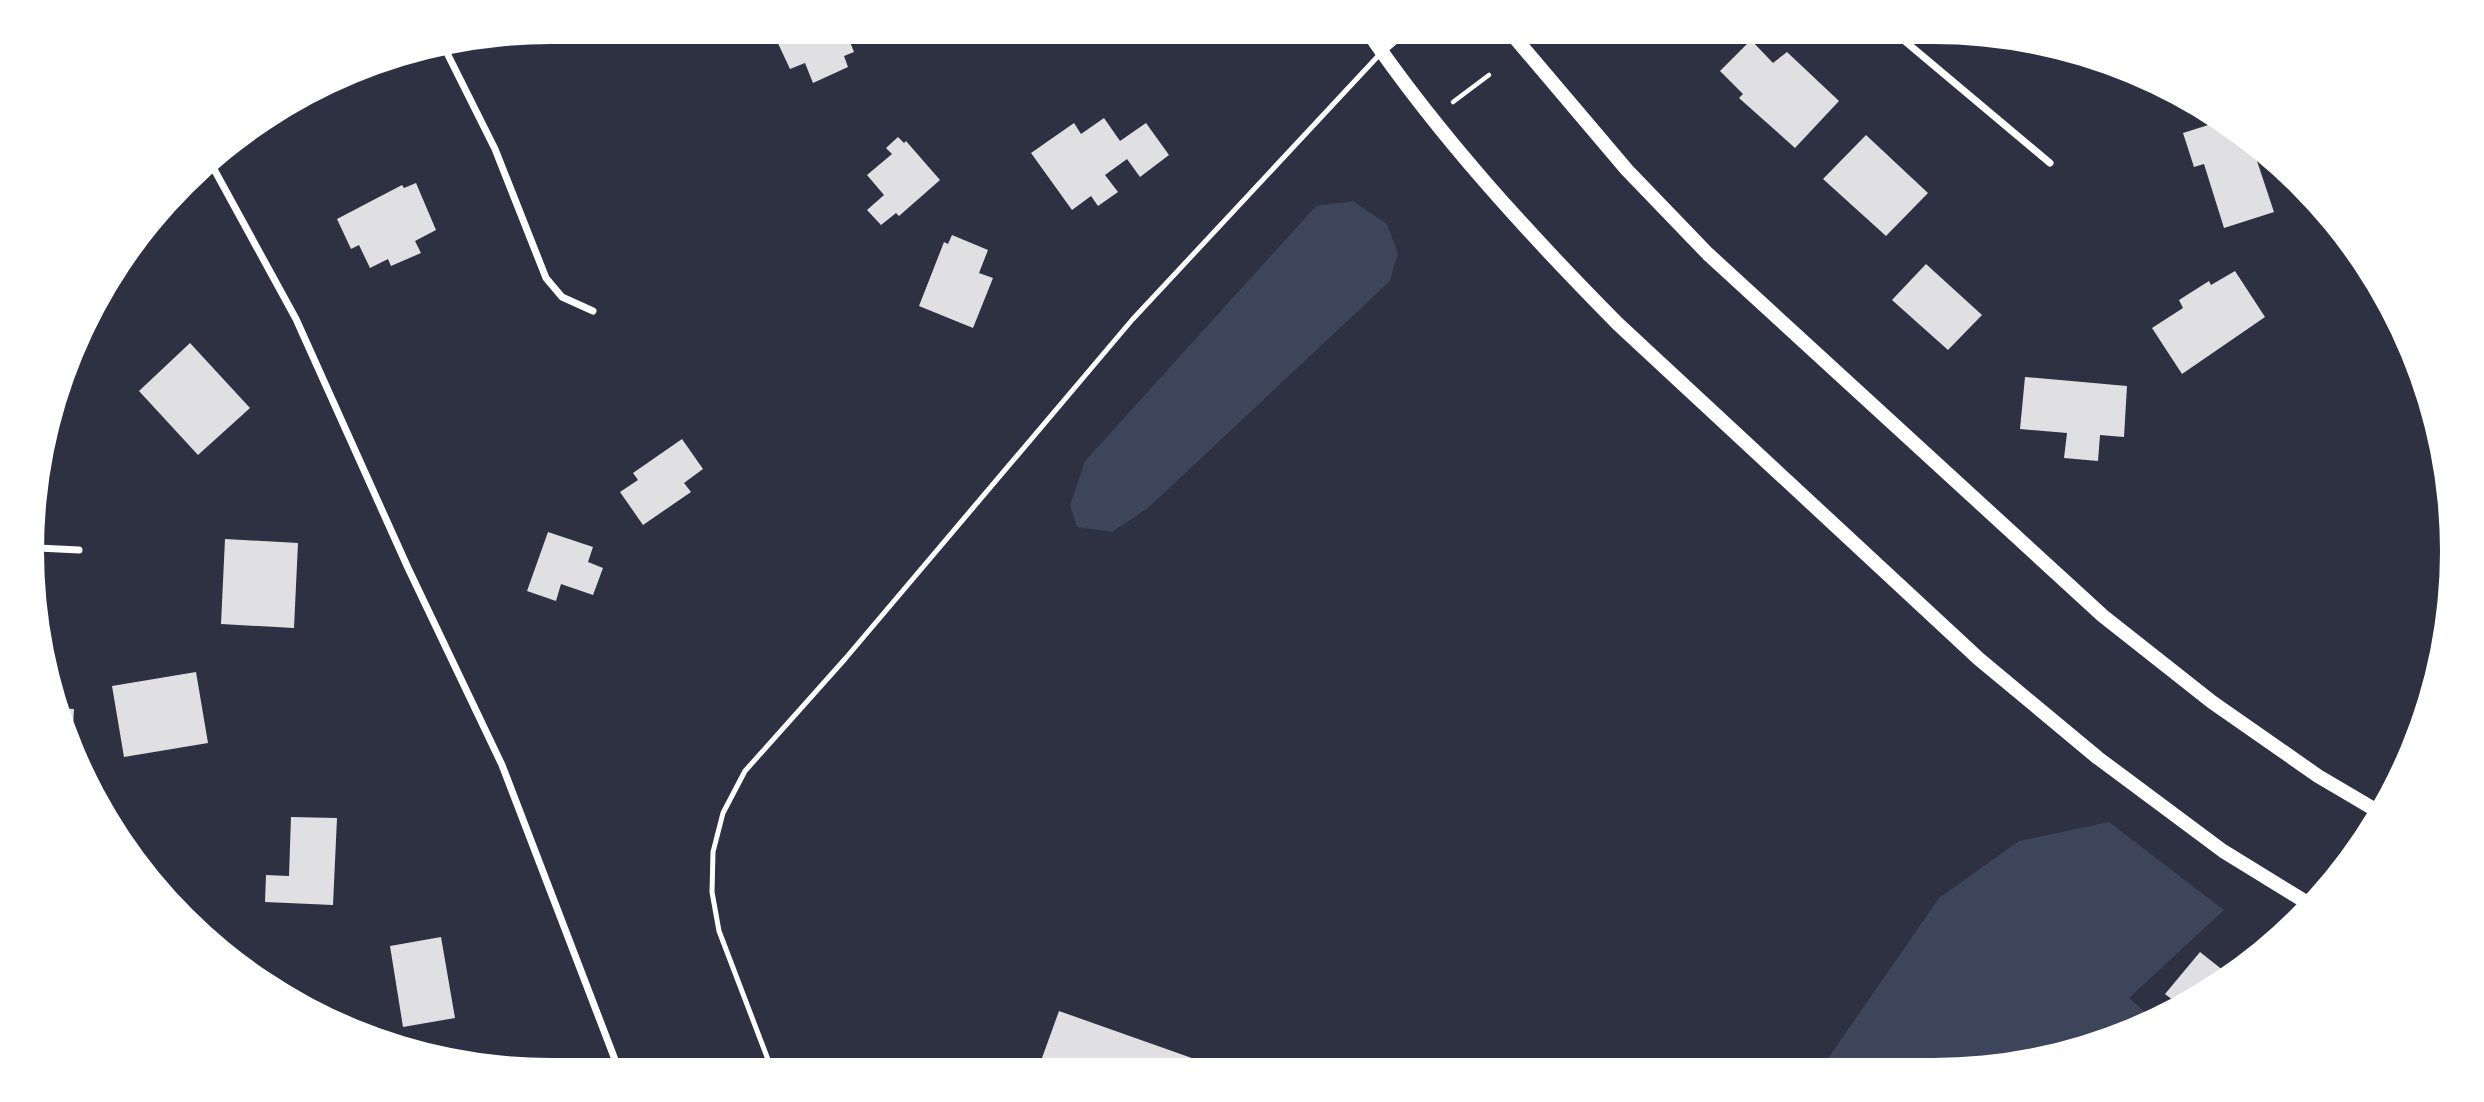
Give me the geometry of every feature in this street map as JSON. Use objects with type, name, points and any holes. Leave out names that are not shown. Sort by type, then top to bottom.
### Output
[{"type":"main road","points":[[1376,44],[1469,164],[1561,266],[1618,324],[1979,659],[2098,758],[2223,851],[2301,899]]},
{"type":"main road","points":[[1520,44],[1627,170],[1708,254],[2103,616],[2212,702],[2318,776],[2371,807]]},
{"type":"street","points":[[1382,52],[1391,44]]},
{"type":"street","points":[[1908,44],[2050,163]]},
{"type":"street","points":[[448,54],[495,149],[546,278],[562,297],[593,311]]},
{"type":"street","points":[[215,172],[296,319],[408,568],[502,765],[615,1058]]},
{"type":"street","points":[[44,548],[79,550]]},
{"type":"lane","points":[[767,1058],[719,931],[712,892],[713,852],[723,813],[745,771],[845,659],[1132,320],[1382,52]]},
{"type":"path","points":[[1449,105],[1489,75]]},
{"type":"shaded area","points":[[1353,201],[1387,224],[1398,253],[1390,281],[1148,508],[1112,532],[1077,527],[1070,505],[1085,461],[1316,206]]},
{"type":"shaded area","points":[[2109,822],[2224,910],[2129,998],[2145,1012],[2127,1020],[2064,1041],[1999,1054],[1933,1058],[1828,1058],[1939,898],[2019,841]]},
{"type":"building","points":[[778,44],[851,44],[854,52],[844,56],[848,67],[813,83],[805,63],[790,69]]},
{"type":"building","points":[[1747,44],[1755,44],[1773,63],[1787,52],[1839,101],[1795,148],[1739,98],[1743,94],[1720,71]]},
{"type":"building","points":[[1104,118],[1120,141],[1146,123],[1169,155],[1140,177],[1127,159],[1105,175],[1118,192],[1098,206],[1091,196],[1072,210],[1031,153],[1074,123],[1081,134]]},
{"type":"building","points":[[2208,125],[2257,162],[2274,212],[2224,228],[2204,164],[2194,167],[2183,133]]},
{"type":"building","points":[[1866,135],[1928,193],[1886,236],[1823,179]]},
{"type":"building","points":[[898,137],[904,143],[906,141],[940,180],[899,216],[896,213],[881,225],[867,210],[884,195],[867,175],[892,154],[886,148]]},
{"type":"building","points":[[416,183],[436,230],[415,241],[421,253],[391,266],[388,259],[370,268],[359,245],[351,249],[337,219],[402,185],[404,188]]},
{"type":"building","points":[[952,235],[988,250],[979,273],[993,278],[973,328],[919,306],[944,242],[948,244]]},
{"type":"building","points":[[1926,264],[1982,315],[1948,350],[1892,300]]},
{"type":"building","points":[[2235,271],[2265,317],[2182,374],[2152,328],[2183,308],[2179,300],[2209,281],[2211,285]]},
{"type":"building","points":[[190,343],[250,408],[198,455],[139,391]]},
{"type":"building","points":[[2025,377],[2127,386],[2124,437],[2100,435],[2098,461],[2064,458],[2067,433],[2020,429]]},
{"type":"building","points":[[682,439],[703,469],[684,483],[691,492],[643,525],[620,492],[638,480],[633,473]]},
{"type":"building","points":[[548,532],[593,547],[588,562],[603,568],[593,595],[561,584],[556,601],[527,591]]},
{"type":"building","points":[[225,539],[298,543],[294,628],[221,624]]},
{"type":"building","points":[[196,672],[208,743],[124,757],[112,686]]},
{"type":"building","points":[[291,817],[337,818],[333,905],[265,902],[266,875],[289,876]]},
{"type":"building","points":[[441,937],[455,1018],[403,1027],[390,946]]},
{"type":"building","points":[[2200,952],[2221,969],[2171,999],[2165,994]]},
{"type":"building","points":[[1059,1011],[1192,1058],[1042,1058]]}]
